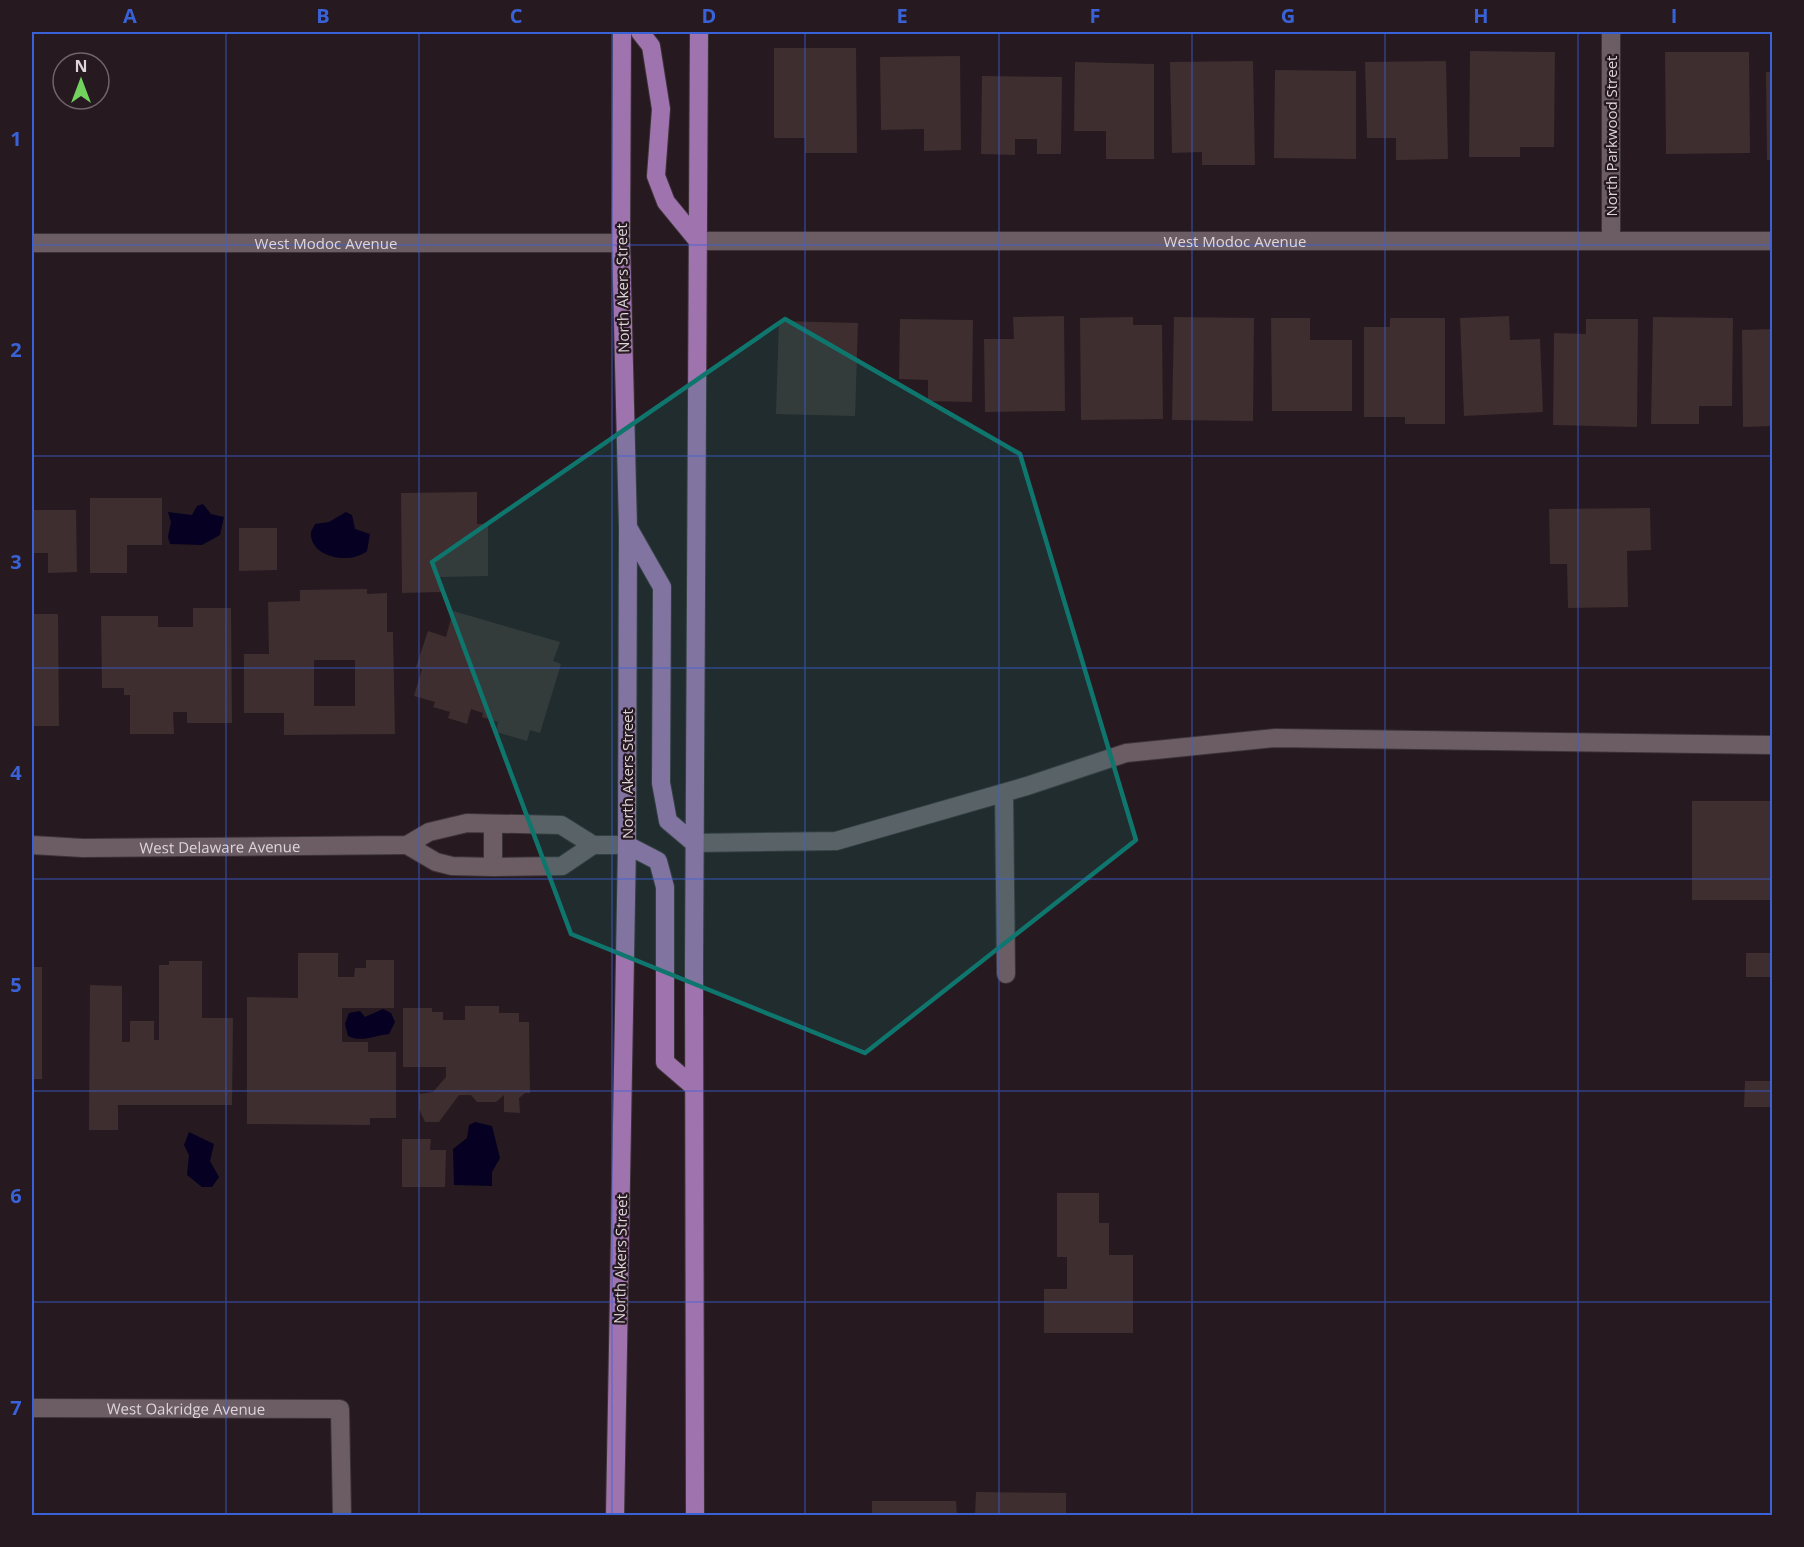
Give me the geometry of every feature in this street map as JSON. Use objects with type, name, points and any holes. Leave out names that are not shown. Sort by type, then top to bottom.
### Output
[{"type":"main road","name":"North Akers Street","points":[[615,1515],[627,845],[628,527],[621,243],[622,32]]},
{"type":"main road","points":[[640,32],[651,46],[661,109],[656,176],[666,202],[698,242]]},
{"type":"main road","points":[[695,1515],[694,843],[698,36]]},
{"type":"main road","points":[[628,527],[662,587],[661,783],[668,821],[694,843]]},
{"type":"main road","points":[[627,845],[658,861],[665,887],[665,1062],[694,1087]]},
{"type":"street","name":"North Parkwood Street","points":[[1611,32],[1611,242]]},
{"type":"street","name":"West Modoc Avenue","points":[[698,242],[1773,241]]},
{"type":"street","name":"West Modoc Avenue","points":[[32,243],[621,243]]},
{"type":"street","points":[[694,843],[836,841],[1004,793],[1126,753],[1275,738],[1773,745]]},
{"type":"street","points":[[1004,793],[1006,974]]},
{"type":"street","points":[[493,824],[493,867]]},
{"type":"street","name":"West Delaware Avenue","points":[[32,845],[84,848],[407,845],[429,832],[447,826],[493,824],[561,825],[593,845]]},
{"type":"street","points":[[407,845],[436,862],[452,866],[493,867],[562,866],[593,845],[627,845]]},
{"type":"street","name":"West Oakridge Avenue","points":[[32,1408],[340,1409],[342,1515]]},
{"type":"highlighted area","points":[[785,319],[1020,454],[1136,840],[865,1053],[571,934],[432,562]]},
{"type":"shaded area","points":[[203,504],[211,514],[224,517],[220,535],[202,545],[170,544],[168,537],[171,522],[168,512],[192,515],[197,506]]},
{"type":"shaded area","points":[[346,512],[352,515],[355,529],[370,534],[367,551],[351,558],[324,553],[312,541],[311,532],[315,524],[329,522]]},
{"type":"shaded area","points":[[383,1009],[391,1013],[395,1022],[389,1034],[363,1039],[348,1036],[345,1024],[349,1013],[360,1011],[365,1017]]},
{"type":"shaded area","points":[[475,1122],[492,1126],[500,1158],[492,1172],[492,1186],[454,1185],[453,1149],[467,1138],[469,1125]]},
{"type":"shaded area","points":[[189,1132],[214,1144],[210,1161],[219,1177],[212,1187],[202,1187],[187,1175],[189,1155],[184,1145]]},
{"type":"building","points":[[774,48],[856,48],[857,153],[805,153],[805,138],[774,138]]},
{"type":"building","points":[[1470,51],[1555,52],[1554,147],[1520,147],[1520,157],[1469,157]]},
{"type":"building","points":[[1665,52],[1749,52],[1750,153],[1666,154]]},
{"type":"building","points":[[960,56],[961,150],[924,151],[924,129],[881,130],[880,57]]},
{"type":"building","points":[[1253,61],[1255,165],[1202,165],[1202,152],[1172,153],[1170,62]]},
{"type":"building","points":[[1446,61],[1448,159],[1396,160],[1396,138],[1367,138],[1365,62]]},
{"type":"building","points":[[1075,62],[1154,64],[1154,159],[1106,159],[1106,131],[1074,131]]},
{"type":"building","points":[[1275,70],[1356,71],[1356,159],[1274,158]]},
{"type":"building","points":[[1766,72],[1772,72],[1772,160],[1767,160]]},
{"type":"building","points":[[982,76],[1062,77],[1061,154],[1037,154],[1037,139],[1015,139],[1015,155],[981,154]]},
{"type":"building","points":[[1064,316],[1065,411],[985,412],[984,339],[1014,339],[1013,317]]},
{"type":"building","points":[[1509,316],[1510,340],[1540,339],[1543,412],[1464,416],[1460,318]]},
{"type":"building","points":[[1133,317],[1133,325],[1162,325],[1163,419],[1081,420],[1080,318]]},
{"type":"building","points":[[1174,317],[1254,318],[1253,421],[1172,420]]},
{"type":"building","points":[[1653,317],[1733,318],[1732,406],[1699,406],[1699,424],[1651,424]]},
{"type":"building","points":[[1271,318],[1310,318],[1310,340],[1352,340],[1352,411],[1272,411]]},
{"type":"building","points":[[1390,318],[1445,318],[1445,424],[1405,424],[1405,417],[1364,417],[1364,327],[1390,327]]},
{"type":"building","points":[[900,319],[973,320],[972,402],[928,401],[928,380],[899,379]]},
{"type":"building","points":[[1586,319],[1638,319],[1637,427],[1553,425],[1554,333],[1586,334]]},
{"type":"building","points":[[779,321],[858,323],[855,416],[776,414]]},
{"type":"building","points":[[1772,329],[1772,426],[1743,427],[1742,330]]},
{"type":"building","points":[[477,492],[477,524],[488,524],[488,576],[440,577],[441,592],[402,593],[401,493]]},
{"type":"building","points":[[90,498],[162,498],[162,545],[127,545],[127,573],[90,573]]},
{"type":"building","points":[[1650,508],[1651,550],[1627,551],[1628,607],[1568,608],[1567,564],[1550,564],[1549,509]]},
{"type":"building","points":[[32,510],[76,510],[77,572],[48,573],[48,553],[32,553]]},
{"type":"building","points":[[239,528],[277,528],[277,570],[239,571]]},
{"type":"building","points":[[367,589],[367,594],[387,593],[387,632],[393,632],[395,734],[284,735],[284,713],[244,713],[244,654],[269,654],[268,602],[300,601],[300,590]],"holes":[[[314,660],[355,660],[355,706],[314,706]]]},
{"type":"building","points":[[193,608],[231,608],[232,723],[187,723],[187,712],[173,712],[174,734],[130,734],[130,695],[124,695],[124,688],[102,688],[101,616],[158,616],[158,627],[193,627]]},
{"type":"building","points":[[453,611],[560,642],[553,661],[561,664],[540,733],[530,730],[527,741],[496,732],[498,722],[482,717],[483,713],[471,709],[467,724],[448,718],[450,712],[433,707],[435,702],[414,696],[422,669],[416,667],[428,631],[446,637]]},
{"type":"building","points":[[32,614],[58,614],[59,726],[32,726]]},
{"type":"building","points":[[1692,801],[1772,801],[1772,900],[1692,900]]},
{"type":"building","points":[[298,953],[338,953],[338,977],[354,977],[355,968],[366,968],[366,960],[394,960],[394,1008],[342,1008],[342,1042],[368,1042],[368,1052],[396,1052],[396,1118],[370,1118],[370,1125],[247,1124],[247,997],[298,998]]},
{"type":"building","points":[[1746,953],[1772,953],[1772,977],[1746,977]]},
{"type":"building","points":[[169,961],[202,961],[202,1018],[233,1018],[232,1105],[118,1105],[118,1130],[89,1130],[90,985],[122,986],[122,1042],[130,1042],[130,1021],[154,1021],[154,1040],[159,1040],[159,965],[169,965]]},
{"type":"building","points":[[32,967],[42,967],[42,1079],[32,1079]]},
{"type":"building","points":[[465,1006],[499,1006],[499,1013],[519,1013],[519,1022],[529,1022],[530,1093],[525,1093],[519,1098],[520,1113],[504,1112],[504,1095],[496,1102],[477,1102],[471,1095],[459,1095],[439,1122],[425,1122],[419,1109],[419,1094],[433,1092],[446,1077],[446,1067],[403,1067],[403,1008],[432,1008],[432,1012],[443,1012],[443,1020],[465,1020]]},
{"type":"building","points":[[1745,1081],[1772,1081],[1772,1107],[1744,1107]]},
{"type":"building","points":[[402,1139],[431,1139],[430,1150],[446,1150],[445,1187],[402,1187]]},
{"type":"building","points":[[1057,1193],[1099,1193],[1099,1223],[1109,1223],[1109,1255],[1133,1255],[1133,1333],[1044,1333],[1044,1289],[1067,1289],[1067,1257],[1057,1257]]},
{"type":"building","points":[[976,1492],[1066,1493],[1066,1516],[975,1516]]},
{"type":"building","points":[[872,1501],[956,1501],[957,1516],[872,1516]]}]
